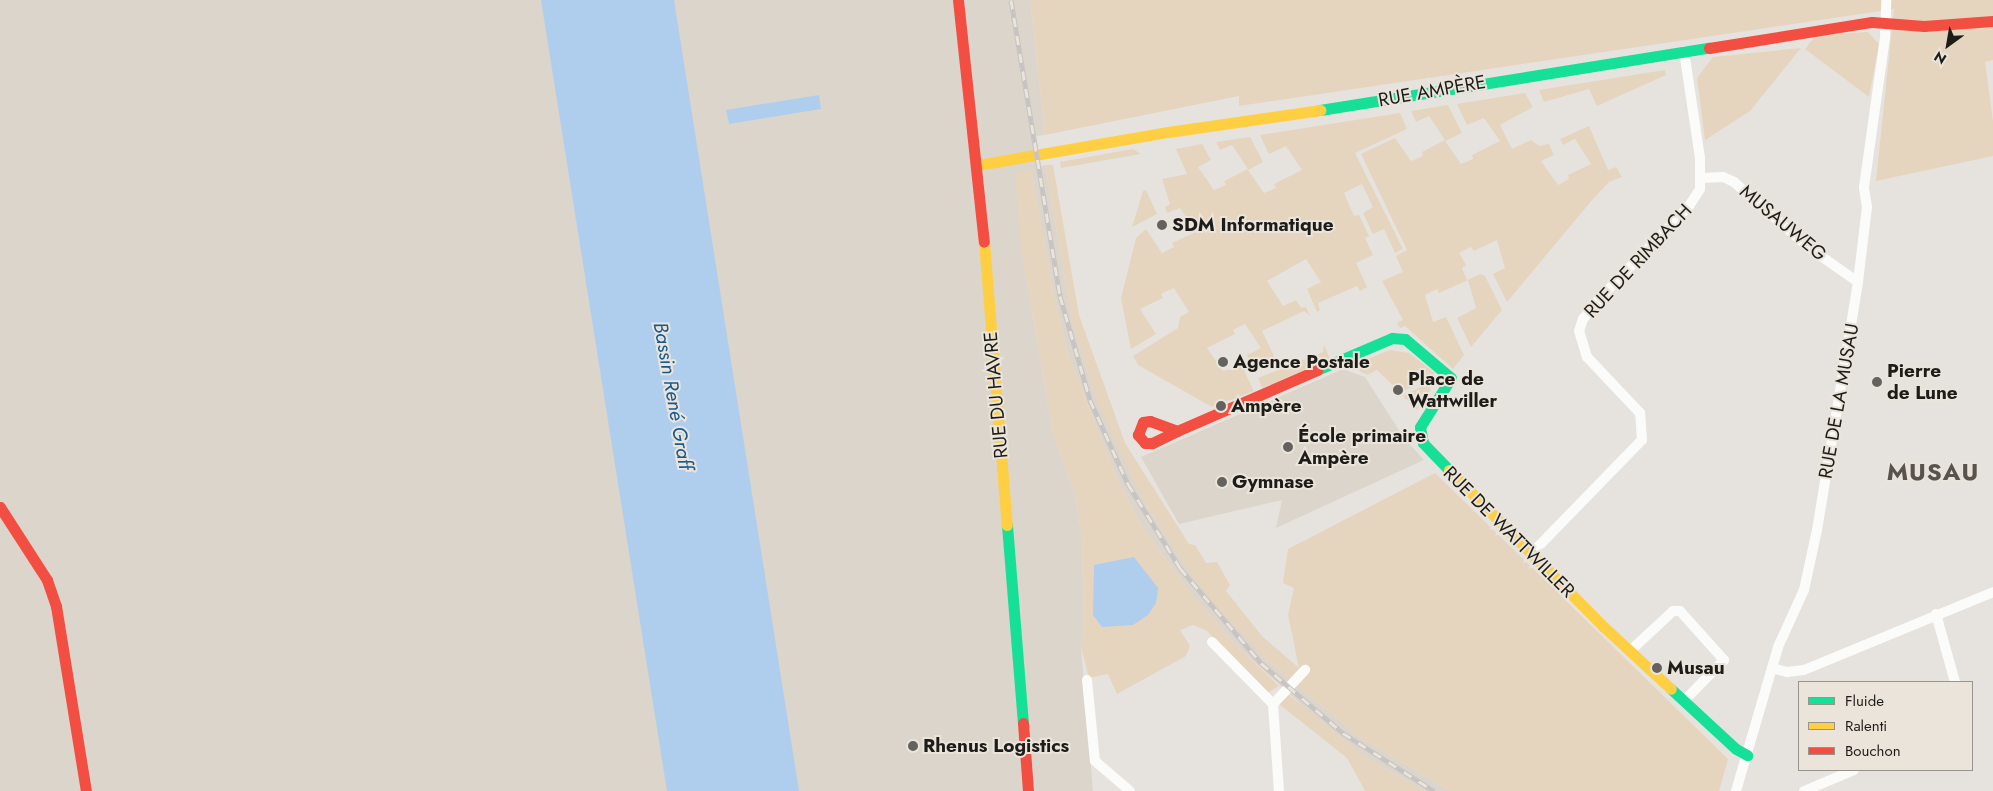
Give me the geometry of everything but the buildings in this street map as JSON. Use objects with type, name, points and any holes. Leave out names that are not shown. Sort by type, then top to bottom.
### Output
[{"type":"street","name":"RUE DU HAVRE","points":[[958,0],[978,165],[1028,791]]},
{"type":"street","name":"RUE DE LA MUSAU","points":[[1736,791],[1772,668],[1784,634],[1804,590],[1858,282],[1867,207],[1864,186],[1886,22],[1886,0]]},
{"type":"street","name":"RUE AMPÈRE","points":[[978,165],[1168,132],[1297,114],[1684,51],[1886,22],[1924,26],[1993,21]]},
{"type":"street","name":"RUE DE RIMBACH","points":[[1531,554],[1642,440],[1640,413],[1586,357],[1579,331],[1583,319],[1604,292],[1695,199],[1702,178],[1684,51]]},
{"type":"street","name":"MUSAUWEG","points":[[1702,178],[1723,177],[1734,182],[1788,231],[1852,280],[1858,282]]},
{"type":"street","name":"RUE DE WATTWILLER","points":[[1178,432],[1400,337],[1451,378],[1420,427],[1423,443],[1531,554],[1630,651],[1747,755]]},
{"type":"street","points":[[0,507],[46,580],[56,606],[86,791]]},
{"type":"street","points":[[1772,668],[1787,672],[1804,670],[1993,592]]},
{"type":"street","points":[[1630,651],[1673,611],[1680,611],[1724,660],[1684,701]]},
{"type":"street","points":[[1936,614],[1955,681]]},
{"type":"street","points":[[1212,642],[1273,704],[1279,791]]},
{"type":"street","points":[[1273,704],[1304,670]]},
{"type":"street","points":[[1087,680],[1095,760],[1130,791]]},
{"type":"street","points":[[1804,791],[1852,771]]},
{"type":"shaded area","points":[[0,0],[1030,0],[1045,135],[1036,136],[1041,166],[1045,165],[1072,321],[1092,387],[1147,507],[1190,572],[1267,660],[1358,736],[1450,791],[1424,791],[1367,758],[1329,730],[1236,645],[1190,592],[1141,525],[1117,479],[1068,354],[1056,305],[1031,171],[1021,248],[1053,433],[1076,498],[1082,539],[1084,626],[1081,648],[1093,791],[0,791]]},
{"type":"shaded area","points":[[1030,0],[1993,0],[1993,60],[1985,62],[1993,121],[1993,156],[1876,181],[1894,9],[1239,106],[1239,96],[1045,135]]},
{"type":"shaded area","points":[[1868,32],[1879,44],[1869,97],[1805,49],[1816,35]]},
{"type":"shaded area","points":[[1801,48],[1750,111],[1705,140],[1697,78],[1713,57]]},
{"type":"shaded area","points":[[1665,70],[1666,75],[1597,106],[1589,89],[1544,102],[1539,90]]},
{"type":"shaded area","points":[[1525,93],[1533,107],[1500,125],[1512,149],[1531,140],[1539,146],[1549,144],[1554,155],[1541,161],[1558,185],[1569,179],[1568,175],[1591,164],[1575,139],[1563,145],[1560,139],[1589,126],[1608,170],[1616,167],[1622,177],[1609,182],[1593,199],[1507,302],[1493,274],[1505,268],[1497,240],[1474,251],[1471,247],[1459,253],[1466,265],[1462,268],[1467,280],[1481,274],[1485,276],[1502,310],[1471,347],[1457,318],[1476,308],[1468,280],[1439,293],[1437,289],[1425,295],[1433,322],[1446,317],[1464,355],[1453,369],[1405,326],[1400,328],[1397,323],[1403,320],[1382,281],[1403,272],[1396,256],[1407,250],[1361,154],[1395,138],[1411,161],[1423,156],[1422,152],[1445,140],[1429,116],[1416,122],[1411,111],[1448,105],[1462,133],[1445,141],[1461,164],[1473,159],[1472,155],[1500,141],[1484,118],[1467,125],[1457,104]]},
{"type":"shaded area","points":[[1400,113],[1407,129],[1355,153],[1403,249],[1395,253],[1384,229],[1373,234],[1363,213],[1373,207],[1362,184],[1344,193],[1354,216],[1359,215],[1369,236],[1365,238],[1373,255],[1356,263],[1367,287],[1360,291],[1357,286],[1318,303],[1320,310],[1317,312],[1307,289],[1321,282],[1306,259],[1267,281],[1283,306],[1296,300],[1301,308],[1306,307],[1310,316],[1304,311],[1262,331],[1275,358],[1253,369],[1247,355],[1261,348],[1245,324],[1233,330],[1235,334],[1207,348],[1223,371],[1242,366],[1254,391],[1212,407],[1138,365],[1133,356],[1178,328],[1180,317],[1189,312],[1174,288],[1161,294],[1163,298],[1140,309],[1156,334],[1131,349],[1121,298],[1136,238],[1146,229],[1162,253],[1174,247],[1172,243],[1196,232],[1180,208],[1167,213],[1165,207],[1170,204],[1162,179],[1187,174],[1176,149],[1202,144],[1211,160],[1198,167],[1214,190],[1226,185],[1224,181],[1248,169],[1232,145],[1220,150],[1216,142],[1250,137],[1263,162],[1248,170],[1264,193],[1276,188],[1274,184],[1302,170],[1286,146],[1269,154],[1260,135]]},
{"type":"shaded area","points":[[1133,149],[1141,154],[1061,168],[1060,162]]},
{"type":"shaded area","points":[[1045,165],[1053,165],[1079,315],[1125,443],[1189,544],[1195,545],[1206,563],[1217,562],[1230,585],[1226,591],[1262,636],[1299,668],[1288,615],[1294,588],[1283,583],[1288,549],[1435,473],[1728,759],[1719,791],[1450,791],[1358,736],[1267,660],[1218,608],[1190,572],[1147,507],[1115,442],[1092,387],[1072,321]]},
{"type":"shaded area","points":[[1031,170],[1056,305],[1068,354],[1117,479],[1141,525],[1190,592],[1236,645],[1279,686],[1267,693],[1207,631],[1193,625],[1180,630],[1190,646],[1186,656],[1117,694],[1108,674],[1089,678],[1081,647],[1084,626],[1082,539],[1076,498],[1053,433],[1021,248],[1015,173]]},
{"type":"shaded area","points":[[1146,190],[1157,214],[1132,227],[1143,191]]},
{"type":"shaded area","points":[[1324,345],[1330,359],[1262,388],[1258,378],[1323,352]]},
{"type":"shaded area","points":[[1390,350],[1409,353],[1435,373],[1426,380],[1419,370],[1406,376],[1412,387],[1400,392],[1377,370],[1367,375],[1354,368],[1353,365]]},
{"type":"shaded area","name":"École primaire Ampère","points":[[1343,369],[1365,377],[1404,438],[1424,460],[1276,528],[1282,500],[1179,524],[1141,457]]},
{"type":"shaded area","points":[[1428,383],[1431,390],[1417,410],[1403,396]]},
{"type":"shaded area","points":[[1289,695],[1367,758],[1424,791],[1365,791],[1347,758],[1279,704]]},
{"type":"water","name":"Bassin René Graff","points":[[541,0],[674,0],[799,791],[667,791]]},
{"type":"water","points":[[819,95],[821,109],[729,124],[726,110]]},
{"type":"water","points":[[1134,557],[1158,588],[1156,603],[1148,615],[1133,625],[1102,627],[1093,615],[1094,565]]},
{"type":"railway","points":[[1011,0],[1060,296],[1090,400],[1128,484],[1180,568],[1261,663],[1343,733],[1434,791]]},
{"type":"traffic: fast","points":[[1320,110],[1709,48]]},
{"type":"traffic: fast","points":[[1317,370],[1392,338],[1405,339],[1451,378],[1420,427],[1423,443],[1449,470]]},
{"type":"traffic: fast","points":[[1007,525],[1023,723]]},
{"type":"traffic: fast","points":[[1671,689],[1736,749],[1747,755]]},
{"type":"traffic: slow","points":[[978,165],[1168,132],[1320,110]]},
{"type":"traffic: slow","points":[[984,242],[1007,525]]},
{"type":"traffic: slow","points":[[1449,470],[1604,627],[1671,689]]},
{"type":"traffic: jam","points":[[958,0],[984,242]]},
{"type":"traffic: jam","points":[[1709,48],[1872,22],[1924,26],[1993,21]]},
{"type":"traffic: jam","points":[[1177,431],[1152,443],[1145,443],[1138,435],[1143,422],[1150,421],[1177,431],[1317,370]]},
{"type":"traffic: jam","points":[[0,507],[47,580],[56,606],[86,791]]},
{"type":"traffic: jam","points":[[1023,723],[1028,791]]},
{"type":"place","name":"SDM Informatique","points":[[1162,225]]},
{"type":"place","name":"Agence Postale","points":[[1223,362]]},
{"type":"place","name":"Pierre de Lune","points":[[1877,382]]},
{"type":"place","name":"Place de Wattwiller","points":[[1398,390]]},
{"type":"place","name":"Ampère","points":[[1221,406]]},
{"type":"place","name":"École primaire Ampère","points":[[1288,447]]},
{"type":"place","name":"Gymnase","points":[[1222,482]]},
{"type":"place","name":"Musau","points":[[1657,668]]},
{"type":"place","name":"Rhenus Logistics","points":[[913,746]]},
{"type":"district","name":"MUSAU","points":[[1933,472]]}]
